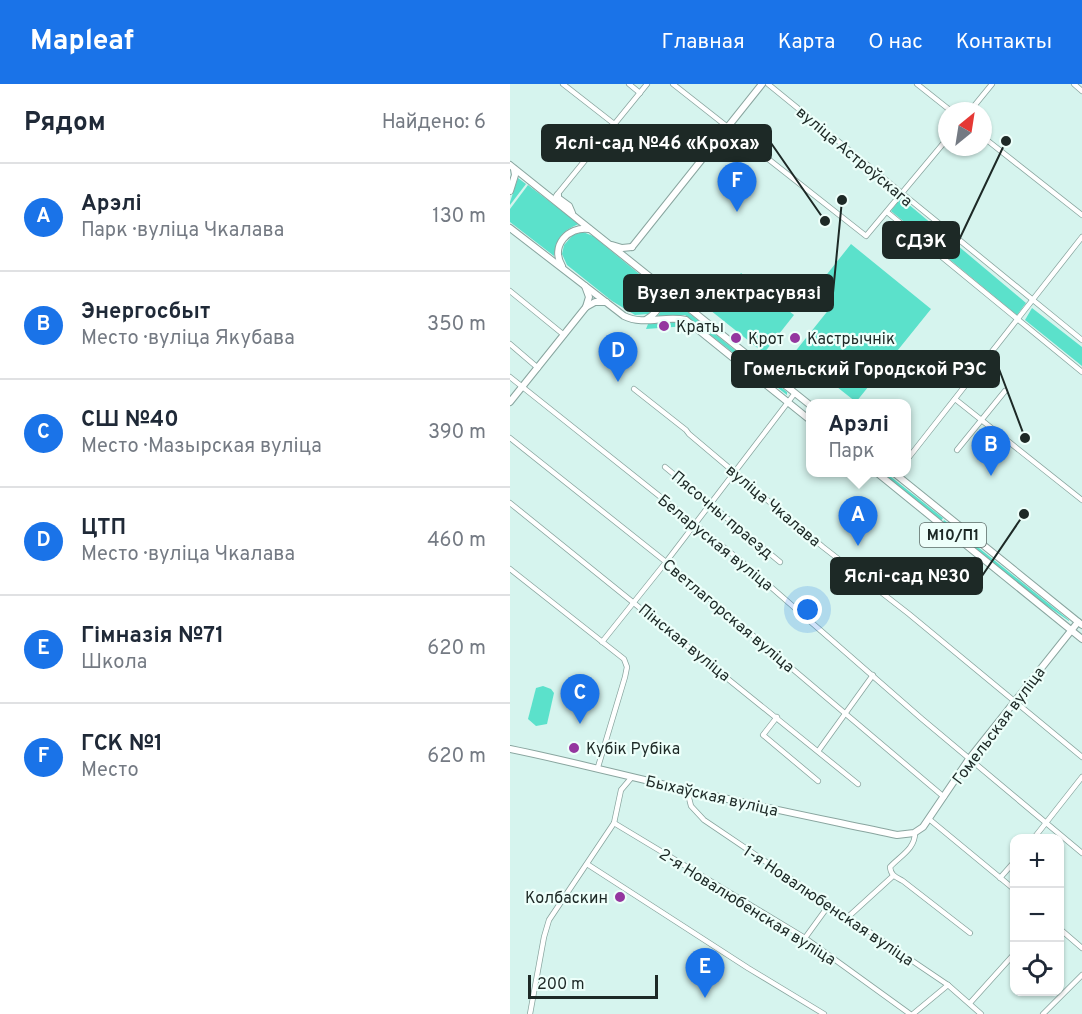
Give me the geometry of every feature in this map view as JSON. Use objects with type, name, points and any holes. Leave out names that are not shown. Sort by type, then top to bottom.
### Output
[{"type":"main road","points":[[638,268],[632,257],[632,247],[762,84]]},
{"type":"main road","points":[[512,167],[556,197],[591,230],[806,402]]},
{"type":"main road","points":[[510,191],[515,175],[512,167]]},
{"type":"main road","points":[[510,228],[624,316],[636,321],[676,319],[686,321],[806,417]]},
{"type":"main road","points":[[564,269],[558,257],[562,241],[575,230],[591,230]]},
{"type":"main road","points":[[609,244],[622,248],[632,247]]},
{"type":"main road","points":[[643,321],[654,315],[660,305],[659,284]]},
{"type":"main road","points":[[510,402],[586,307],[589,297],[585,285]]},
{"type":"main road","points":[[586,307],[595,302],[607,302]]},
{"type":"main road","name":"М10/П1","points":[[882,477],[1082,639]]},
{"type":"main road","name":"М10/П1","points":[[900,477],[1081,621]]},
{"type":"main road","name":"Гомельская вуліца","points":[[914,833],[923,827],[969,759],[1071,630],[1081,621]]},
{"type":"main road","name":"Быхаўская вуліца","points":[[510,749],[897,835],[914,833]]},
{"type":"street","points":[[563,84],[613,123]]},
{"type":"street","points":[[629,84],[640,93]]},
{"type":"street","points":[[556,197],[613,123],[647,84]]},
{"type":"street","points":[[673,84],[866,236],[938,150]]},
{"type":"street","name":"вуліца Астроўскага","points":[[768,84],[1082,340]]},
{"type":"street","points":[[917,84],[940,102]]},
{"type":"street","points":[[977,102],[992,84]]},
{"type":"street","points":[[1074,84],[1082,91]]},
{"type":"street","points":[[992,144],[1082,215]]},
{"type":"street","name":"вуліца Астроўскага","points":[[887,212],[1082,372]]},
{"type":"street","points":[[911,454],[1082,237]]},
{"type":"street","points":[[510,291],[564,335]]},
{"type":"street","points":[[510,344],[538,368]]},
{"type":"street","name":"Беларуская вуліца","points":[[510,377],[741,561],[969,759],[1082,853]]},
{"type":"street","name":"вуліца Чкалава","points":[[634,389],[823,547],[909,614],[1082,757]]},
{"type":"street","points":[[957,450],[1005,391]]},
{"type":"street","points":[[602,642],[795,393]]},
{"type":"street","points":[[955,399],[1082,500]]},
{"type":"street","name":"Светлагорская вуліца","points":[[510,438],[666,562],[944,797]]},
{"type":"street","name":"Пясочны праезд","points":[[665,467],[780,562]]},
{"type":"street","name":"Пінская вуліца","points":[[510,503],[819,750],[858,784]]},
{"type":"street","points":[[510,569],[624,659],[627,667],[598,767]]},
{"type":"street","points":[[819,750],[873,675]]},
{"type":"street","points":[[777,717],[763,735],[818,781]]},
{"type":"street","points":[[530,1014],[549,920],[614,823],[621,790],[632,777]]},
{"type":"street","points":[[1037,834],[1082,777]]},
{"type":"street","name":"1-я Новалюбенская вуліца","points":[[687,790],[691,806],[704,820],[948,985],[981,1014]]},
{"type":"street","points":[[929,819],[1012,888]]},
{"type":"street","name":"2-я Новалюбенская вуліца","points":[[614,823],[805,938],[911,1014]]},
{"type":"street","points":[[914,833],[915,841],[912,847],[890,867],[893,876],[903,881],[970,933]]},
{"type":"street","points":[[587,864],[824,1014]]},
{"type":"street","points":[[1000,878],[1010,866]]},
{"type":"street","points":[[848,917],[893,876]]},
{"type":"street","points":[[805,938],[829,905]]},
{"type":"street","points":[[1064,933],[1082,948]]},
{"type":"street","points":[[970,1003],[1010,958]]},
{"type":"street","points":[[1043,1014],[1082,975]]},
{"type":"street","points":[[911,1014],[948,985]]},
{"type":"green space","points":[[518,178],[526,184],[510,205],[510,202]]},
{"type":"green space","points":[[528,185],[579,224],[561,235],[554,256],[510,222],[510,209]]},
{"type":"green space","points":[[901,198],[1026,303],[1017,315],[891,211]]},
{"type":"green space","points":[[583,232],[593,236],[654,286],[657,301],[648,314],[635,315],[612,301],[567,265],[562,254],[564,245],[573,235]]},
{"type":"green space","points":[[851,244],[931,309],[858,399],[852,399],[794,353],[830,308],[812,293]]},
{"type":"green space","points":[[741,273],[794,315],[764,353],[710,310]]},
{"type":"green space","points":[[664,293],[787,392],[787,395],[685,315],[658,316],[664,305]]},
{"type":"green space","points":[[1032,308],[1082,347],[1082,366],[1025,320]]},
{"type":"green space","points":[[674,322],[687,326],[646,329],[648,324]]},
{"type":"green space","points":[[887,477],[891,477],[943,518],[941,521]]},
{"type":"green space","points":[[944,520],[1069,621],[1037,599],[943,522]]},
{"type":"green space","points":[[543,686],[554,693],[547,724],[536,726],[528,719],[536,688]]},
{"type":"place","name":"СДЭК","points":[[1006,141]]},
{"type":"place","name":"Вузел электрасувязі","points":[[842,200]]},
{"type":"place","name":"ГСК №1","points":[[737,212]]},
{"type":"place","name":"Яслі-сад №46 «Кроха»","points":[[825,221]]},
{"type":"place","name":"Краты","points":[[664,326]]},
{"type":"place","name":"Крот","points":[[736,338]]},
{"type":"place","name":"Кастрычнік","points":[[795,338]]},
{"type":"place","name":"ЦТП","points":[[618,382]]},
{"type":"place","name":"Гомельский Городской РЭС","points":[[1025,438]]},
{"type":"place","name":"Энергосбыт","points":[[991,476]]},
{"type":"place","name":"Яслі-сад №30","points":[[1024,514]]},
{"type":"place","name":"Арэлі","points":[[858,546]]},
{"type":"place","name":"СШ №40","points":[[580,724]]},
{"type":"place","name":"Кубік Рубіка","points":[[574,748]]},
{"type":"place","name":"Колбаскин","points":[[620,897]]},
{"type":"place","name":"Гімназія №71","points":[[705,998]]}]
